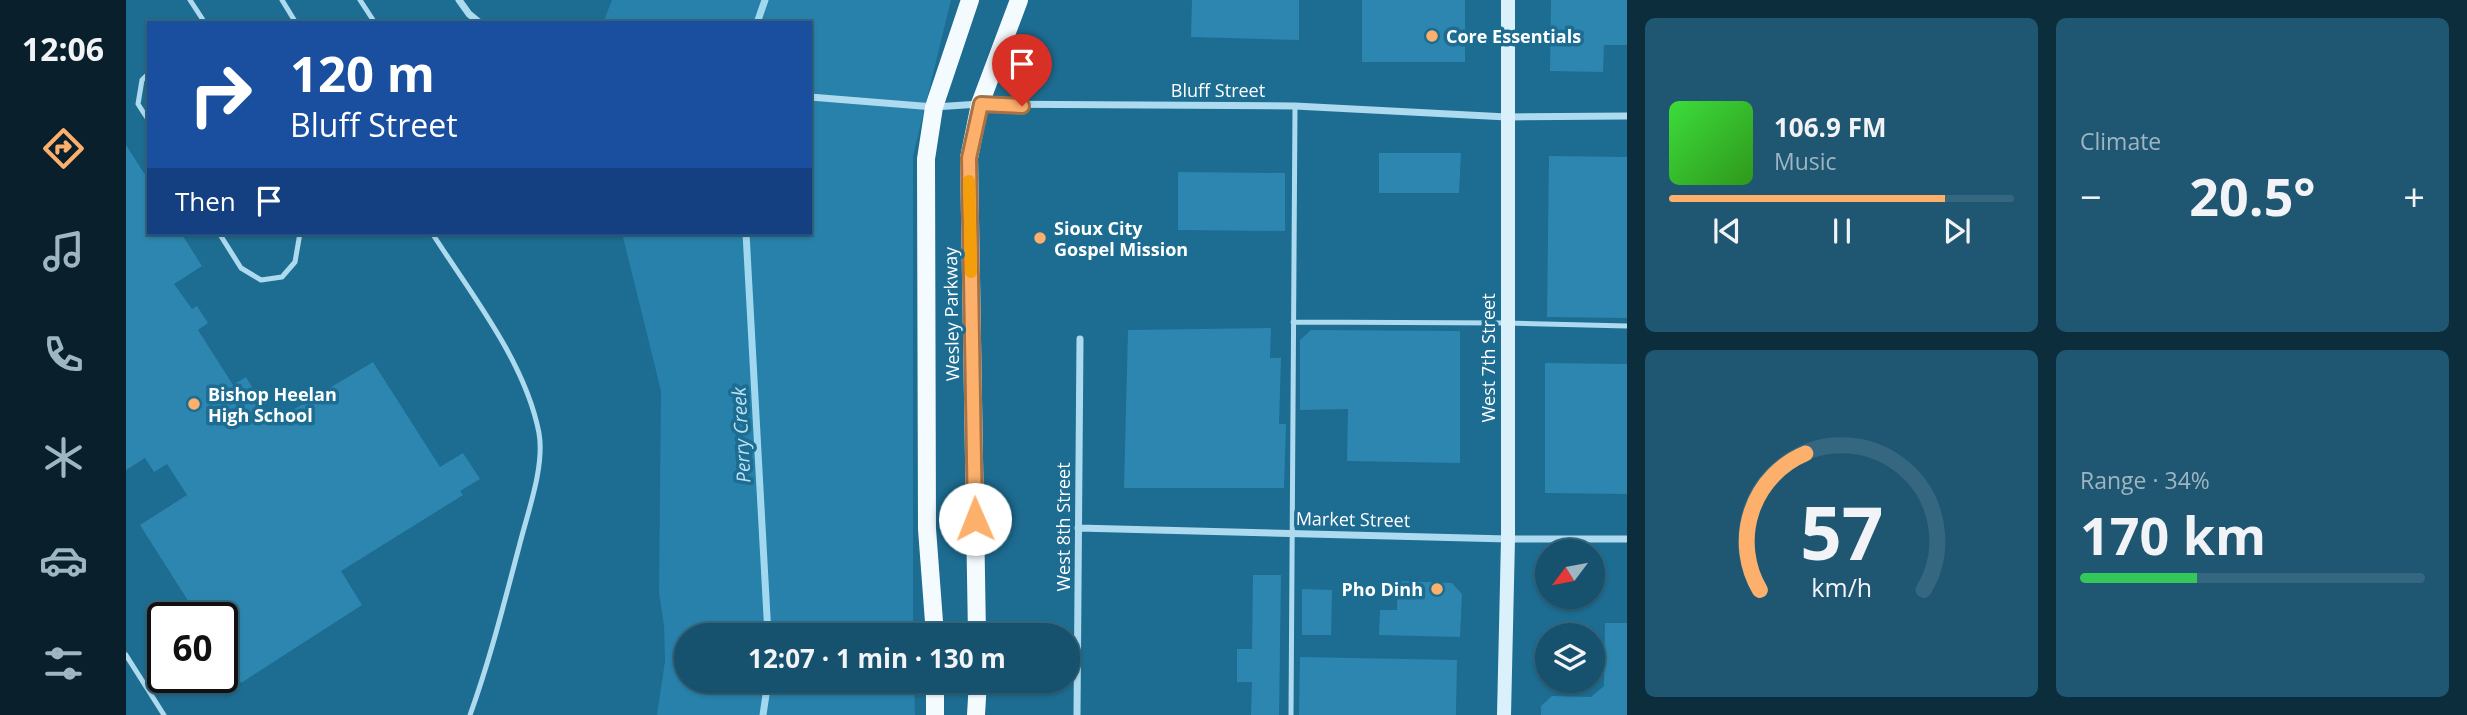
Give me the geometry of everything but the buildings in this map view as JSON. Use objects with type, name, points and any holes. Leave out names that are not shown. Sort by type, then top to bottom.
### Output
[{"type":"main road","name":"Wesley Parkway","points":[[933,623],[927,529],[924,222],[926,159],[934,107],[970,0]]},
{"type":"main road","name":"Wesley Parkway","points":[[977,623],[969,158],[981,104],[1019,0]]},
{"type":"main road","name":"West 7th Street","points":[[1504,715],[1508,539],[1508,0]]},
{"type":"main road","points":[[935,693],[935,715]]},
{"type":"main road","points":[[976,715],[977,693]]},
{"type":"street","points":[[459,0],[478,21]]},
{"type":"street","name":"Bluff Street","points":[[812,97],[934,107],[981,104],[1295,106],[1507,117],[1627,116]]},
{"type":"street","name":"West 8th Street","points":[[1077,715],[1080,339]]},
{"type":"street","name":"Market Street","points":[[1078,528],[1508,539],[1627,539]]},
{"type":"lane","points":[[190,0],[204,21]]},
{"type":"lane","points":[[282,0],[295,21]]},
{"type":"lane","points":[[360,0],[374,21]]},
{"type":"lane","points":[[147,75],[142,80],[138,104],[147,118]]},
{"type":"lane","points":[[1291,715],[1295,106]]},
{"type":"lane","points":[[220,235],[241,268],[261,280],[282,277],[295,262],[300,235]]},
{"type":"lane","points":[[433,235],[506,349],[528,391],[540,435],[538,475],[484,677],[470,715]]},
{"type":"lane","points":[[1293,322],[1627,326]]},
{"type":"lane","points":[[126,656],[164,715]]},
{"type":"shaded area","points":[[612,0],[951,0],[913,156],[913,623],[674,623],[674,693],[914,693],[915,715],[657,715],[665,661],[659,592],[661,391],[622,235],[812,235],[812,21],[604,21]]},
{"type":"waterway","name":"Perry Creek","points":[[758,21],[765,0]]},
{"type":"waterway","name":"Perry Creek","points":[[746,235],[767,623]]},
{"type":"waterway","name":"Perry Creek","points":[[763,715],[766,693]]},
{"type":"slow traffic","points":[[969,181],[971,272]]},
{"type":"place","name":"Core Essentials","points":[[1432,36]]},
{"type":"place","name":"Sioux City Gospel Mission","points":[[1040,238]]},
{"type":"place","name":"Bishop Heelan High School","points":[[194,404]]},
{"type":"place","name":"Pho Dinh","points":[[1437,589]]},
{"type":"route","points":[[975,519],[969,158],[981,104],[1022,106]]}]
